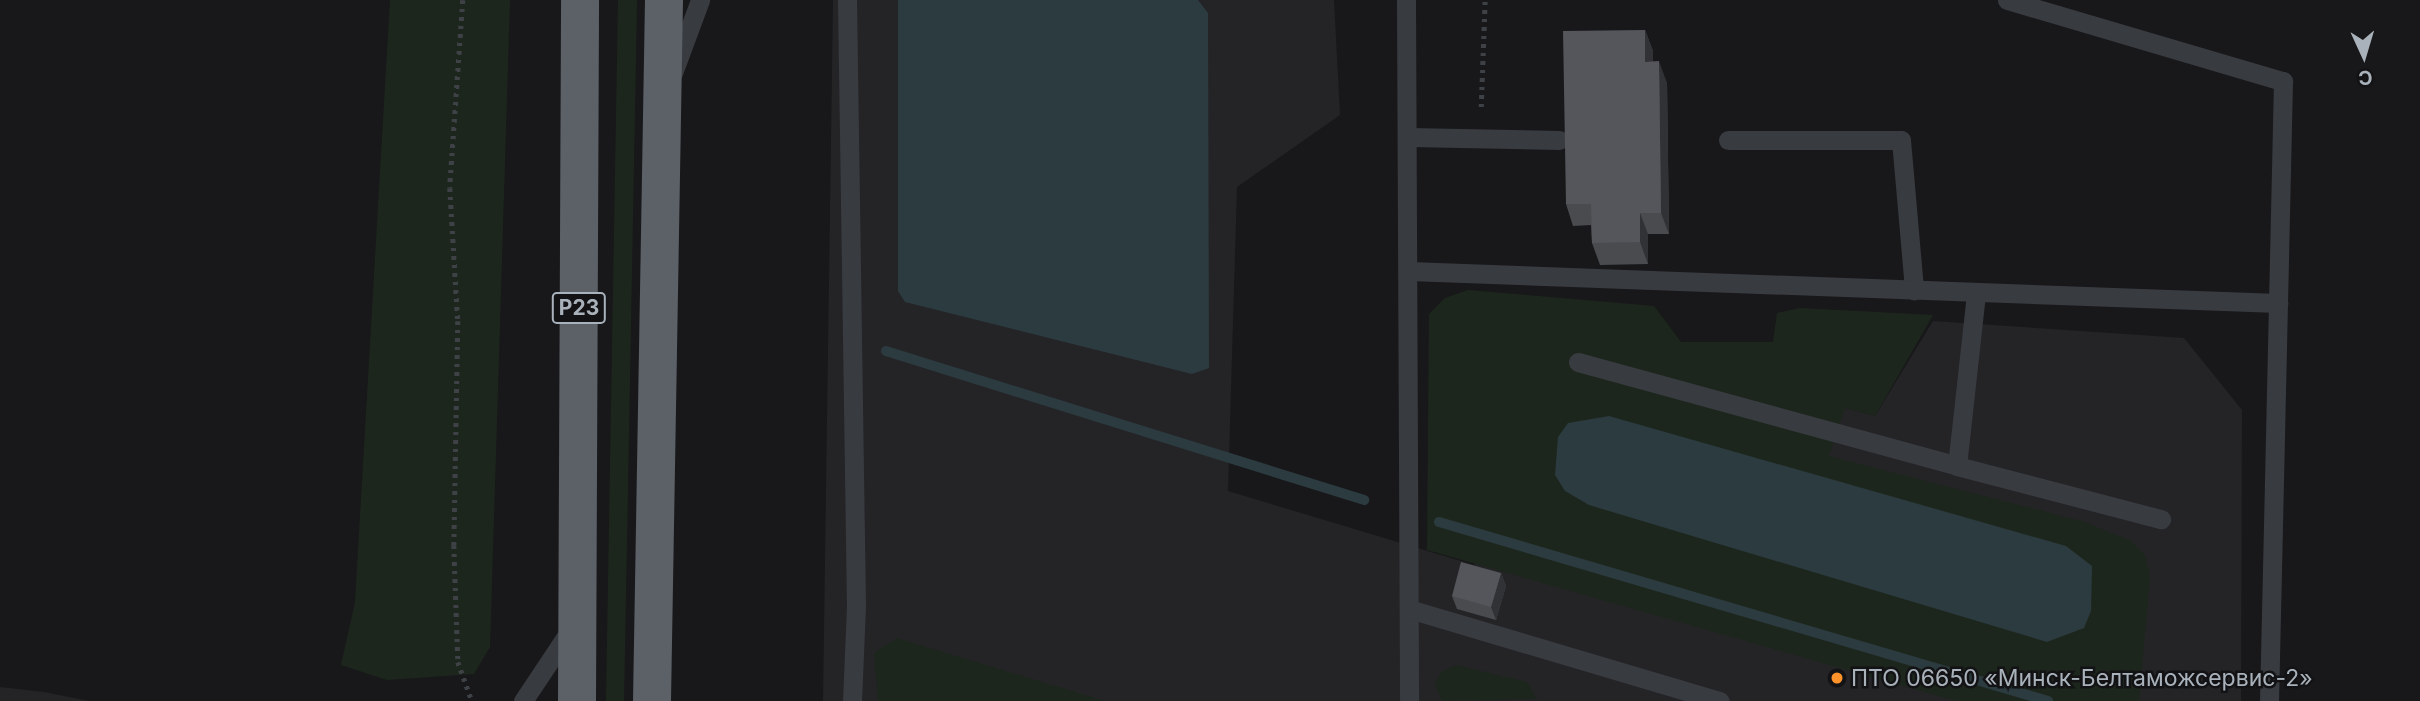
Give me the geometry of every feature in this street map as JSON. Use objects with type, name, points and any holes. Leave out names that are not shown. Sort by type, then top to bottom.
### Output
[{"type":"highway","name":"Р23","points":[[578,701],[580,0]]},
{"type":"highway","points":[[652,701],[664,0]]},
{"type":"lane","points":[[663,101],[700,0]]},
{"type":"lane","points":[[847,0],[856,606],[852,701]]},
{"type":"lane","points":[[1406,0],[1409,137],[1409,701]]},
{"type":"lane","points":[[2007,0],[2283,81],[2269,701]]},
{"type":"lane","points":[[1409,137],[1559,139]]},
{"type":"lane","points":[[1728,140],[1901,140],[1914,290]]},
{"type":"lane","points":[[1409,271],[2278,303]]},
{"type":"lane","points":[[1957,466],[1976,293]]},
{"type":"lane","points":[[1578,362],[2161,519]]},
{"type":"lane","points":[[1409,609],[1720,701]]},
{"type":"lane","points":[[523,701],[579,616]]},
{"type":"path","points":[[463,0],[450,188],[458,321],[454,545],[458,662],[472,701]]},
{"type":"path","points":[[1481,107],[1485,0]]},
{"type":"shaded area","points":[[390,0],[510,0],[490,647],[474,674],[387,680],[341,665],[355,602]]},
{"type":"shaded area","points":[[618,0],[637,0],[624,701],[606,701]]},
{"type":"shaded area","points":[[833,0],[1334,0],[1340,115],[1237,187],[1228,491],[1474,565],[1508,522],[1509,316],[1875,416],[1933,321],[2184,338],[2242,410],[2241,701],[823,701]]},
{"type":"shaded area","points":[[898,0],[1198,0],[1208,13],[1209,368],[1192,374],[905,302],[898,291]]},
{"type":"shaded area","points":[[1468,290],[1654,306],[1681,342],[1773,342],[1777,313],[1800,308],[1933,315],[1875,416],[1845,408],[1829,456],[2085,522],[2131,541],[2145,555],[2150,577],[2139,701],[1956,701],[1427,550],[1429,314],[1445,298]]},
{"type":"shaded area","points":[[1609,416],[2066,546],[2092,566],[2091,611],[2084,628],[2047,642],[1589,505],[1565,491],[1555,475],[1558,437],[1568,423]]},
{"type":"shaded area","points":[[897,638],[1105,701],[878,701],[874,653]]},
{"type":"shaded area","points":[[1456,665],[1527,682],[1537,699],[1442,701],[1435,685],[1441,672]]},
{"type":"shaded area","points":[[0,687],[44,692],[89,701],[0,701]]},
{"type":"building","points":[[1645,30],[1645,62],[1659,61],[1661,213],[1640,213],[1640,242],[1592,243],[1591,204],[1566,204],[1563,31]]},
{"type":"building","points":[[1461,562],[1501,573],[1491,607],[1452,596]]},
{"type":"waterway","points":[[886,351],[1364,500]]},
{"type":"waterway","points":[[1439,522],[2048,701]]},
{"type":"place","name":"ПТО 06650 «Минск-Белтаможсервис-2»","points":[[1837,678]]}]
